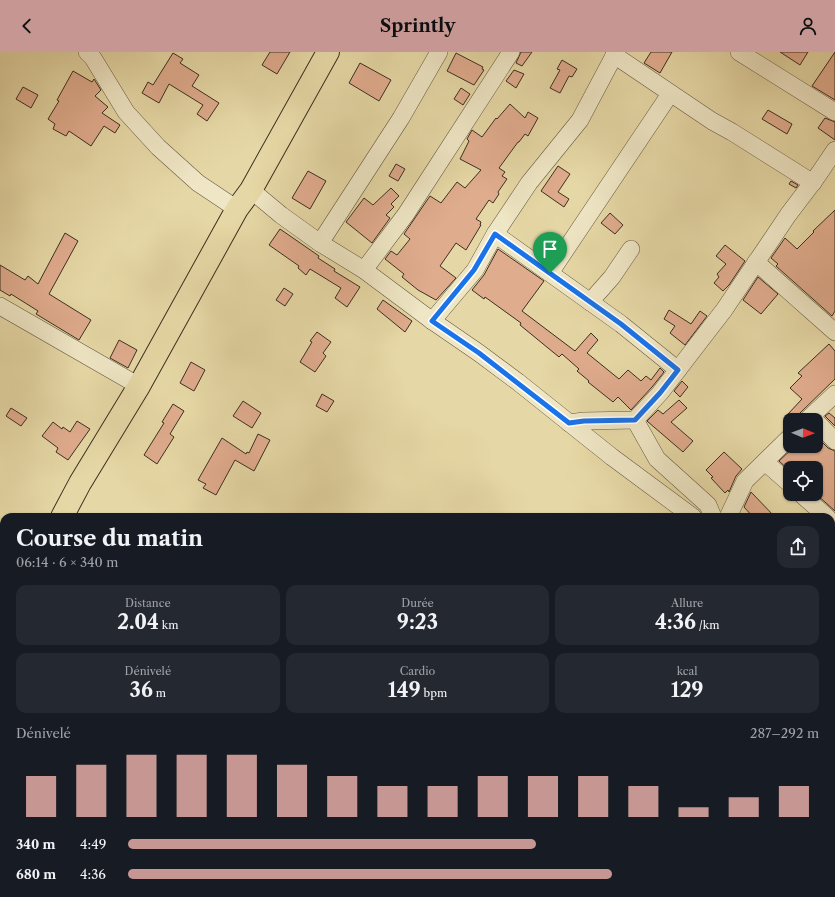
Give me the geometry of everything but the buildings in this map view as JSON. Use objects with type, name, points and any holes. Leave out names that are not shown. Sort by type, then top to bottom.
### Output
[{"type":"highway","points":[[64,513],[80,483],[139,386],[237,209],[251,190],[328,52]]},
{"type":"street","points":[[320,243],[402,118],[439,52]]},
{"type":"street","points":[[364,270],[406,214],[511,52]]},
{"type":"street","points":[[740,52],[835,112]]},
{"type":"street","points":[[432,321],[474,270],[495,234],[529,183],[580,120],[615,53],[670,94],[813,183]]},
{"type":"street","points":[[92,54],[126,112],[158,148],[198,183],[237,209]]},
{"type":"street","points":[[550,273],[670,94]]},
{"type":"street","points":[[569,423],[584,421],[635,420],[660,393],[724,310],[788,215],[813,183],[835,150]]},
{"type":"street","points":[[251,190],[280,215],[320,243],[364,270],[432,321],[479,353],[683,513]]},
{"type":"street","points":[[495,234],[590,302],[678,370]]},
{"type":"street","points":[[590,302],[612,277],[631,249]]},
{"type":"street","points":[[756,262],[835,332]]},
{"type":"street","points":[[0,306],[139,386]]},
{"type":"street","points":[[818,413],[835,394]]},
{"type":"street","points":[[635,420],[656,459],[708,506],[711,513]]},
{"type":"street","points":[[823,430],[835,441]]},
{"type":"street","points":[[730,513],[745,481],[783,444]]},
{"type":"street","points":[[765,462],[783,478]]},
{"type":"street","points":[[809,501],[822,513]]},
{"type":"route","points":[[495,234],[550,273],[621,324],[678,370],[660,393],[635,420],[584,421],[569,423],[518,382],[432,321],[474,270],[495,234]]}]
